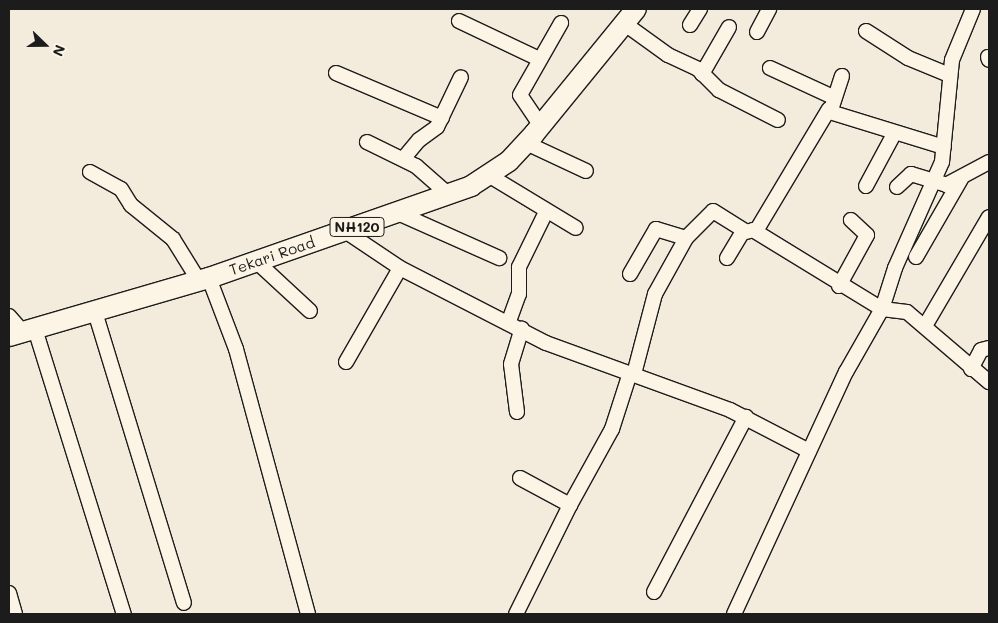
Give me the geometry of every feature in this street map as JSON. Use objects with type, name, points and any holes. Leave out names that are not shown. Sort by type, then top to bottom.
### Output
[{"type":"highway","name":"Tekari Road","points":[[22,332],[204,280],[449,195],[490,176],[541,126],[630,16]]},
{"type":"street","points":[[690,25],[700,9]]},
{"type":"street","points":[[757,32],[769,9]]},
{"type":"street","points":[[734,614],[808,450],[873,317],[882,309],[933,183],[944,147],[950,75],[973,9]]},
{"type":"street","points":[[630,16],[719,90],[778,120]]},
{"type":"street","points":[[459,20],[539,59]]},
{"type":"street","points":[[541,126],[520,99],[539,59],[561,24]]},
{"type":"street","points":[[702,74],[729,27]]},
{"type":"street","points":[[866,31],[908,58],[950,75]]},
{"type":"street","points":[[770,68],[831,103],[894,134],[944,147]]},
{"type":"street","points":[[336,73],[442,118]]},
{"type":"street","points":[[727,258],[750,231],[831,103],[842,76]]},
{"type":"street","points":[[404,159],[442,118],[461,77]]},
{"type":"street","points":[[866,186],[894,134]]},
{"type":"street","points":[[367,142],[404,159],[449,195]]},
{"type":"street","points":[[526,142],[586,171]]},
{"type":"street","points":[[897,187],[911,174],[933,183],[946,185],[989,162]]},
{"type":"street","points":[[90,172],[121,189],[131,205],[173,239],[204,280],[236,348],[308,614]]},
{"type":"street","points":[[490,176],[546,212],[576,228]]},
{"type":"street","points":[[916,257],[961,178]]},
{"type":"street","points":[[516,614],[570,505],[612,429],[632,374],[655,294],[686,238],[713,211],[750,231],[839,286],[882,309],[907,312],[925,326],[970,369],[989,382]]},
{"type":"street","points":[[508,322],[519,294],[519,268],[546,212]]},
{"type":"street","points":[[398,213],[499,258]]},
{"type":"street","points":[[925,326],[989,216]]},
{"type":"street","points":[[839,286],[867,235],[851,220]]},
{"type":"street","points":[[630,274],[656,229],[686,238]]},
{"type":"street","points":[[345,231],[400,268],[564,351],[632,374],[746,417],[808,450]]},
{"type":"street","points":[[256,262],[310,311]]},
{"type":"street","points":[[346,362],[400,268]]},
{"type":"street","points":[[96,312],[184,603]]},
{"type":"street","points":[[9,316],[22,332],[124,614]]},
{"type":"street","points":[[517,412],[511,364],[522,329]]},
{"type":"street","points":[[970,369],[981,350],[989,348]]},
{"type":"street","points":[[654,592],[746,417]]},
{"type":"street","points":[[520,478],[570,505]]},
{"type":"street","points":[[9,593],[15,614]]}]
